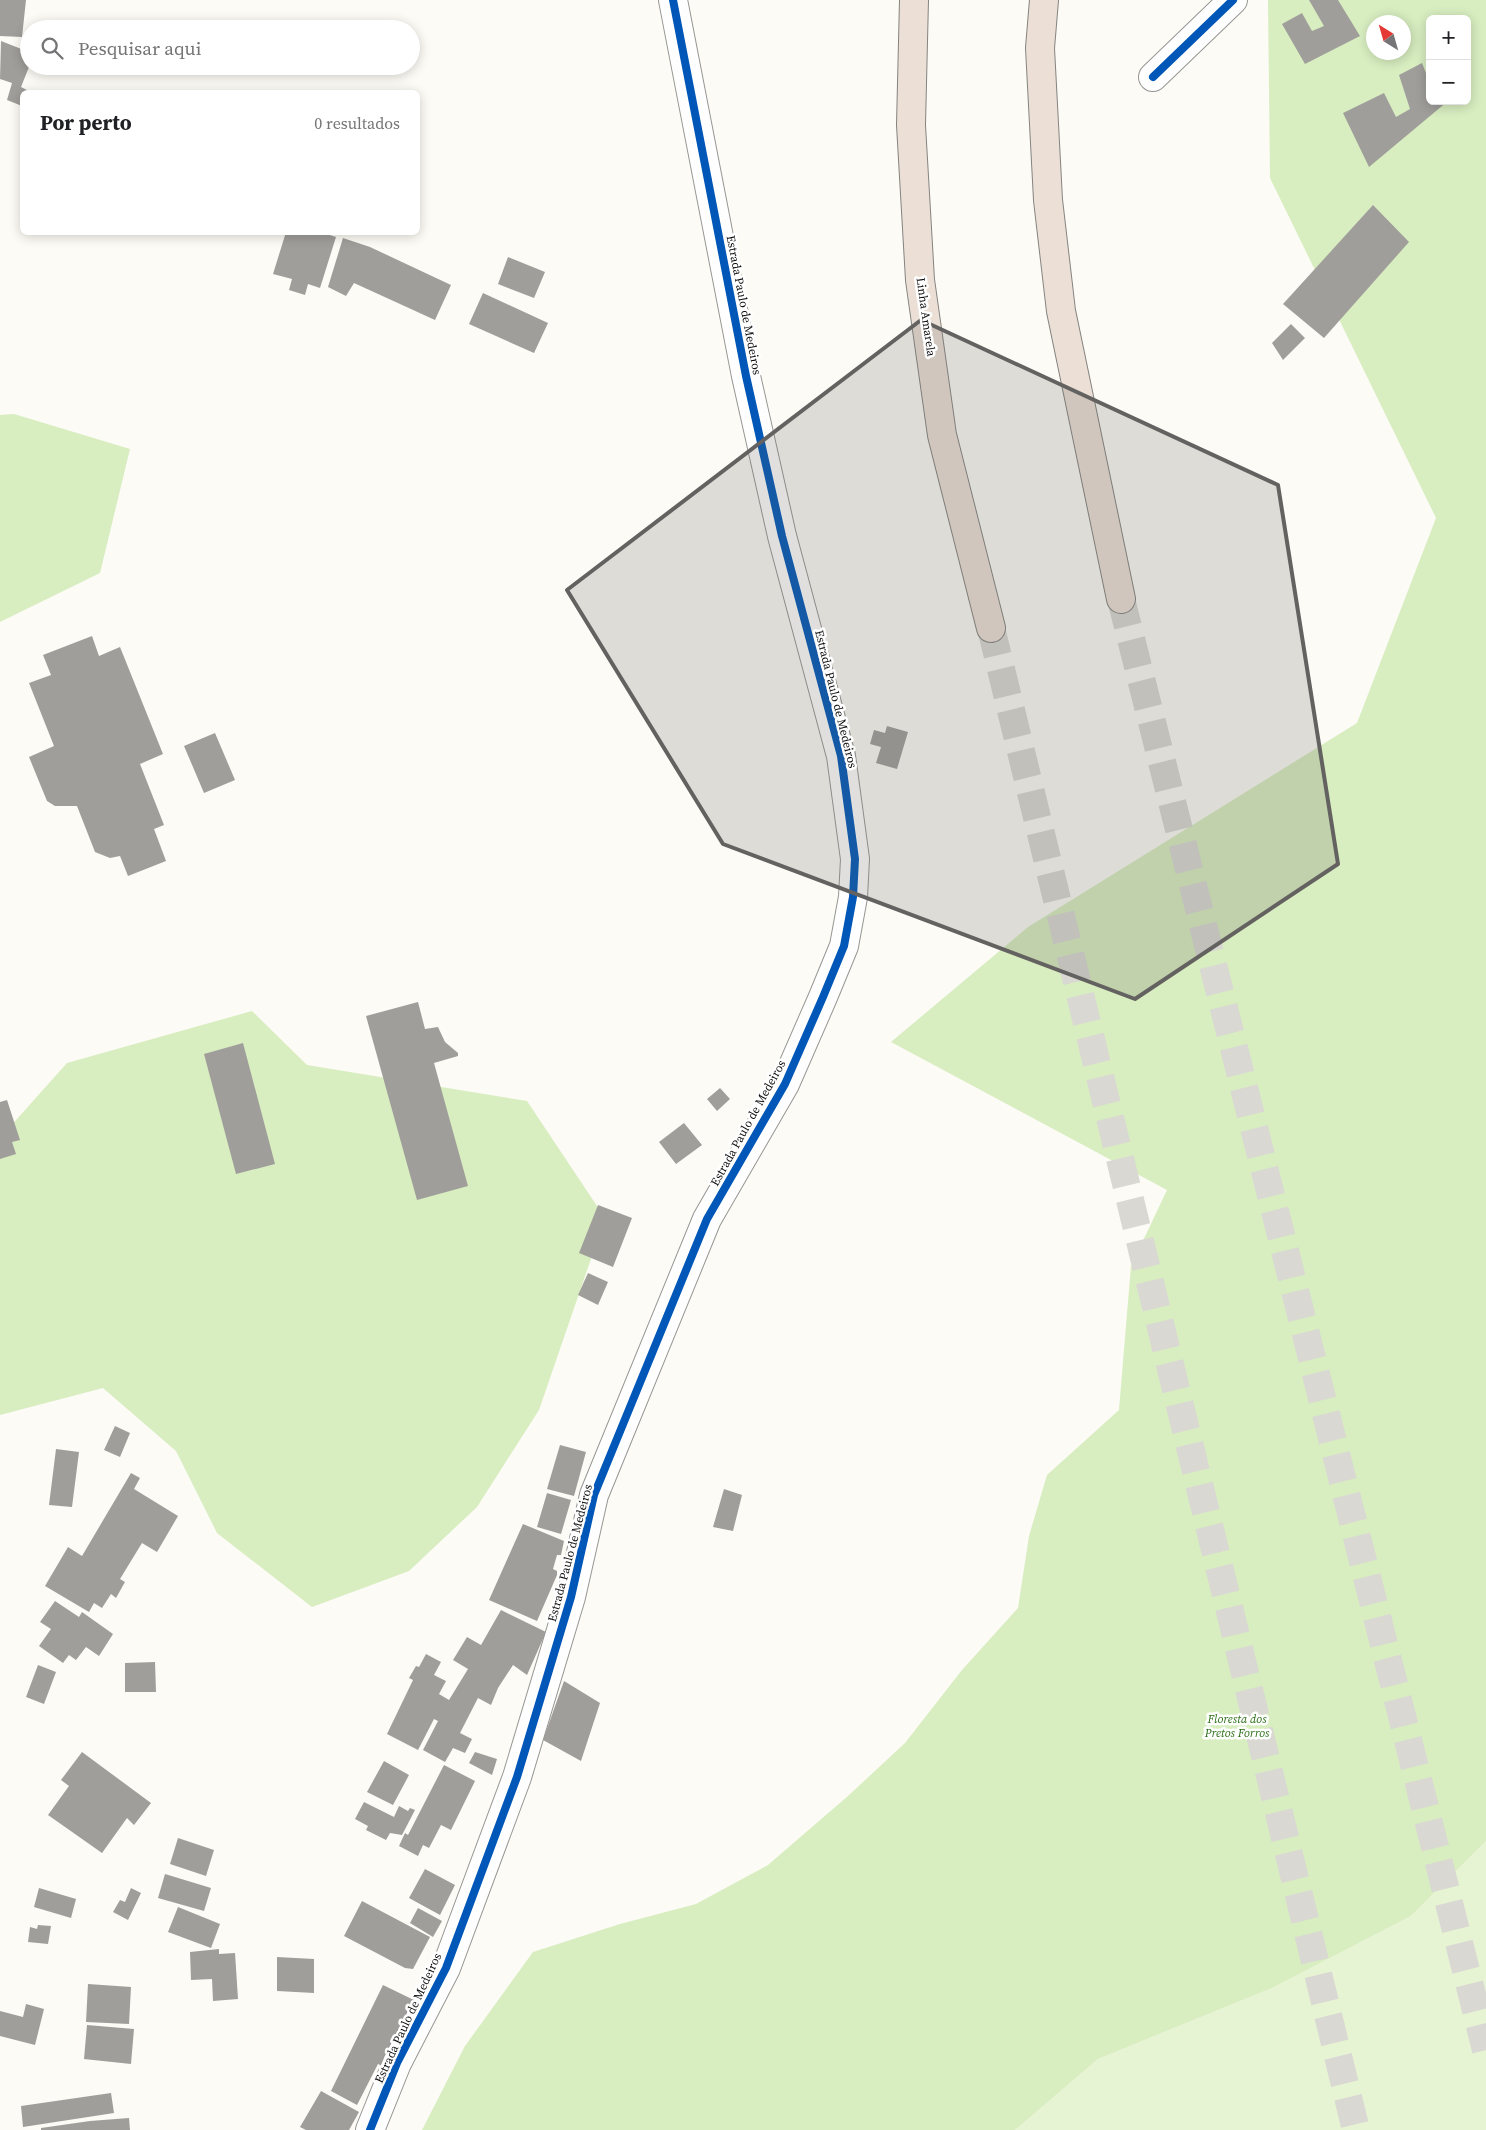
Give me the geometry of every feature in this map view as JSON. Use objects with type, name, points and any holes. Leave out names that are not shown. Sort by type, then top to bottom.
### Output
[{"type":"highway","name":"Linha Amarela","points":[[914,0],[911,125],[920,280],[942,435],[991,628]]},
{"type":"highway","points":[[1044,0],[1040,48],[1048,200],[1062,311],[1121,600]]},
{"type":"street","name":"Estrada Paulo de Medeiros","points":[[370,2130],[397,2063],[446,1968],[516,1777],[571,1596],[594,1495],[707,1219],[785,1084],[820,1005],[844,946],[853,896],[854,859],[841,756],[782,536],[746,376],[673,0]]},
{"type":"street","points":[[1153,77],[1233,0]]},
{"type":"highlighted area","points":[[921,320],[1278,485],[1338,864],[1135,999],[723,844],[567,590]]},
{"type":"green space","name":"Floresta dos Pretos Forros","points":[[1268,0],[1486,0],[1486,1841],[1411,1916],[1272,1988],[1098,2059],[1015,2130],[422,2130],[465,2046],[533,1952],[620,1924],[696,1904],[768,1865],[848,1796],[905,1743],[962,1670],[1018,1608],[1029,1536],[1047,1475],[1119,1410],[1131,1266],[1167,1190],[891,1042],[1028,927],[1357,723],[1436,518],[1270,178]]},
{"type":"green space","points":[[14,414],[130,449],[100,573],[0,622],[0,415]]},
{"type":"green space","points":[[252,1011],[307,1065],[527,1101],[605,1218],[539,1410],[477,1507],[409,1571],[312,1607],[217,1533],[176,1451],[103,1388],[0,1415],[0,1138],[67,1063]]},
{"type":"green space","points":[[1486,1841],[1486,2130],[1015,2130],[1098,2059],[1272,1988],[1411,1916]]},
{"type":"building","points":[[0,0],[26,0],[24,20],[20,20],[20,37],[0,36]]},
{"type":"building","points":[[1309,0],[1338,0],[1360,36],[1305,64],[1282,24],[1302,13],[1312,31],[1324,26]]},
{"type":"building","points":[[1,41],[20,48],[20,75],[26,75],[21,87],[27,90],[20,90],[20,105],[7,100],[12,83],[0,79]]},
{"type":"building","points":[[1422,63],[1426,73],[1426,105],[1443,105],[1369,167],[1343,113],[1384,93],[1396,117],[1410,109],[1399,75]]},
{"type":"building","points":[[1373,205],[1409,242],[1324,338],[1283,304]]},
{"type":"building","points":[[285,235],[330,235],[336,237],[320,288],[308,284],[305,295],[289,290],[292,279],[273,274]]},
{"type":"building","points":[[343,238],[370,247],[451,285],[435,320],[354,283],[346,296],[328,287]]},
{"type":"building","points":[[508,257],[545,272],[534,298],[498,284]]},
{"type":"building","points":[[483,293],[548,323],[534,353],[469,324]]},
{"type":"building","points":[[1291,324],[1305,338],[1283,360],[1272,343]]},
{"type":"building","points":[[92,636],[99,656],[120,647],[163,754],[140,764],[164,825],[154,829],[166,861],[128,876],[120,856],[110,858],[95,852],[77,806],[55,806],[47,801],[29,757],[54,746],[29,683],[51,675],[43,655]]},
{"type":"building","points":[[887,726],[908,732],[897,769],[876,763],[881,747],[870,744],[874,730],[885,733]]},
{"type":"building","points":[[215,733],[235,780],[204,793],[184,746]]},
{"type":"building","points":[[418,1002],[425,1029],[438,1027],[445,1042],[458,1053],[458,1056],[434,1063],[468,1186],[417,1200],[366,1016]]},
{"type":"building","points":[[243,1043],[275,1164],[236,1174],[204,1054]]},
{"type":"building","points":[[720,1088],[730,1099],[717,1111],[707,1099]]},
{"type":"building","points":[[7,1100],[20,1140],[12,1142],[16,1154],[0,1159],[0,1102]]},
{"type":"building","points":[[684,1123],[702,1145],[676,1164],[659,1142]]},
{"type":"building","points":[[598,1205],[632,1218],[613,1267],[579,1253]]},
{"type":"building","points":[[588,1273],[608,1282],[598,1305],[578,1295]]},
{"type":"building","points":[[115,1426],[130,1433],[120,1457],[104,1450]]},
{"type":"building","points":[[560,1445],[586,1452],[574,1496],[547,1489]]},
{"type":"building","points":[[56,1449],[79,1452],[72,1507],[49,1505]]},
{"type":"building","points":[[131,1473],[140,1478],[134,1489],[178,1516],[157,1552],[142,1543],[120,1579],[125,1582],[116,1598],[111,1594],[102,1608],[94,1603],[89,1612],[45,1586],[68,1547],[82,1556]]},
{"type":"building","points":[[724,1489],[742,1495],[733,1531],[713,1527]]},
{"type":"building","points":[[547,1493],[571,1500],[561,1534],[537,1527]]},
{"type":"building","points":[[523,1524],[564,1541],[561,1555],[557,1555],[553,1569],[557,1571],[557,1575],[537,1621],[489,1600]]},
{"type":"building","points":[[55,1601],[79,1617],[82,1612],[113,1634],[99,1656],[86,1647],[76,1660],[69,1655],[63,1663],[39,1646],[51,1629],[40,1622]]},
{"type":"building","points":[[501,1610],[546,1632],[527,1675],[513,1665],[498,1688],[491,1705],[478,1698],[460,1733],[472,1739],[465,1753],[453,1748],[445,1762],[423,1750],[438,1721],[434,1719],[418,1750],[387,1734],[413,1680],[409,1678],[416,1666],[419,1667],[426,1654],[441,1662],[434,1675],[446,1681],[439,1694],[449,1700],[468,1669],[453,1660],[467,1637],[481,1645]]},
{"type":"building","points":[[155,1662],[156,1692],[125,1692],[125,1663]]},
{"type":"building","points":[[38,1665],[56,1672],[44,1704],[26,1697]]},
{"type":"building","points":[[564,1681],[600,1703],[581,1761],[543,1740]]},
{"type":"building","points":[[82,1752],[151,1803],[134,1825],[127,1818],[102,1853],[48,1815],[69,1786],[61,1780]]},
{"type":"building","points":[[475,1752],[497,1759],[492,1775],[469,1763]]},
{"type":"building","points":[[384,1761],[409,1775],[393,1805],[367,1792]]},
{"type":"building","points":[[444,1765],[475,1781],[451,1830],[441,1825],[429,1848],[423,1845],[418,1856],[399,1846],[405,1833],[408,1835]]},
{"type":"building","points":[[364,1802],[394,1817],[399,1806],[408,1811],[410,1808],[415,1810],[402,1835],[390,1833],[386,1840],[366,1830],[368,1826],[355,1819]]},
{"type":"building","points":[[178,1838],[214,1850],[206,1876],[170,1864]]},
{"type":"building","points":[[425,1869],[455,1885],[440,1915],[409,1898]]},
{"type":"building","points":[[165,1874],[211,1888],[204,1911],[158,1898]]},
{"type":"building","points":[[39,1888],[76,1899],[71,1918],[34,1907]]},
{"type":"building","points":[[131,1888],[141,1893],[128,1920],[113,1912],[120,1900],[125,1902]]},
{"type":"building","points":[[362,1901],[430,1937],[413,1969],[405,1968],[344,1936]]},
{"type":"building","points":[[178,1907],[220,1924],[211,1948],[168,1932]]},
{"type":"building","points":[[418,1908],[442,1921],[433,1937],[410,1923]]},
{"type":"building","points":[[38,1925],[51,1926],[48,1944],[28,1942],[30,1927],[37,1929]]},
{"type":"building","points":[[219,1949],[219,1954],[235,1953],[238,1999],[213,2001],[212,1979],[191,1980],[190,1952]]},
{"type":"building","points":[[277,1957],[314,1959],[314,1993],[277,1991]]},
{"type":"building","points":[[88,1984],[131,1987],[129,2024],[86,2022]]},
{"type":"building","points":[[383,1985],[420,2003],[387,2068],[378,2064],[357,2105],[331,2091]]},
{"type":"building","points":[[26,2004],[44,2009],[35,2045],[0,2036],[0,2011],[23,2017]]},
{"type":"building","points":[[87,2025],[134,2029],[131,2064],[84,2059]]},
{"type":"building","points":[[321,2091],[359,2112],[349,2130],[306,2130],[300,2127]]},
{"type":"building","points":[[111,2093],[114,2113],[23,2127],[21,2106]]},
{"type":"building","points":[[129,2118],[130,2130],[41,2130],[41,2128],[90,2121]]},
{"type":"tunnel","points":[[1121,599],[1486,2050]]},
{"type":"tunnel","points":[[991,628],[1356,2130]]},
{"type":"cycle path","points":[[370,2130],[397,2063],[446,1968],[517,1777],[571,1597],[594,1495],[707,1219],[785,1084],[823,997],[844,946],[853,897],[855,859],[841,756],[782,536],[746,376],[673,0]]},
{"type":"cycle path","points":[[1153,77],[1233,0]]}]
